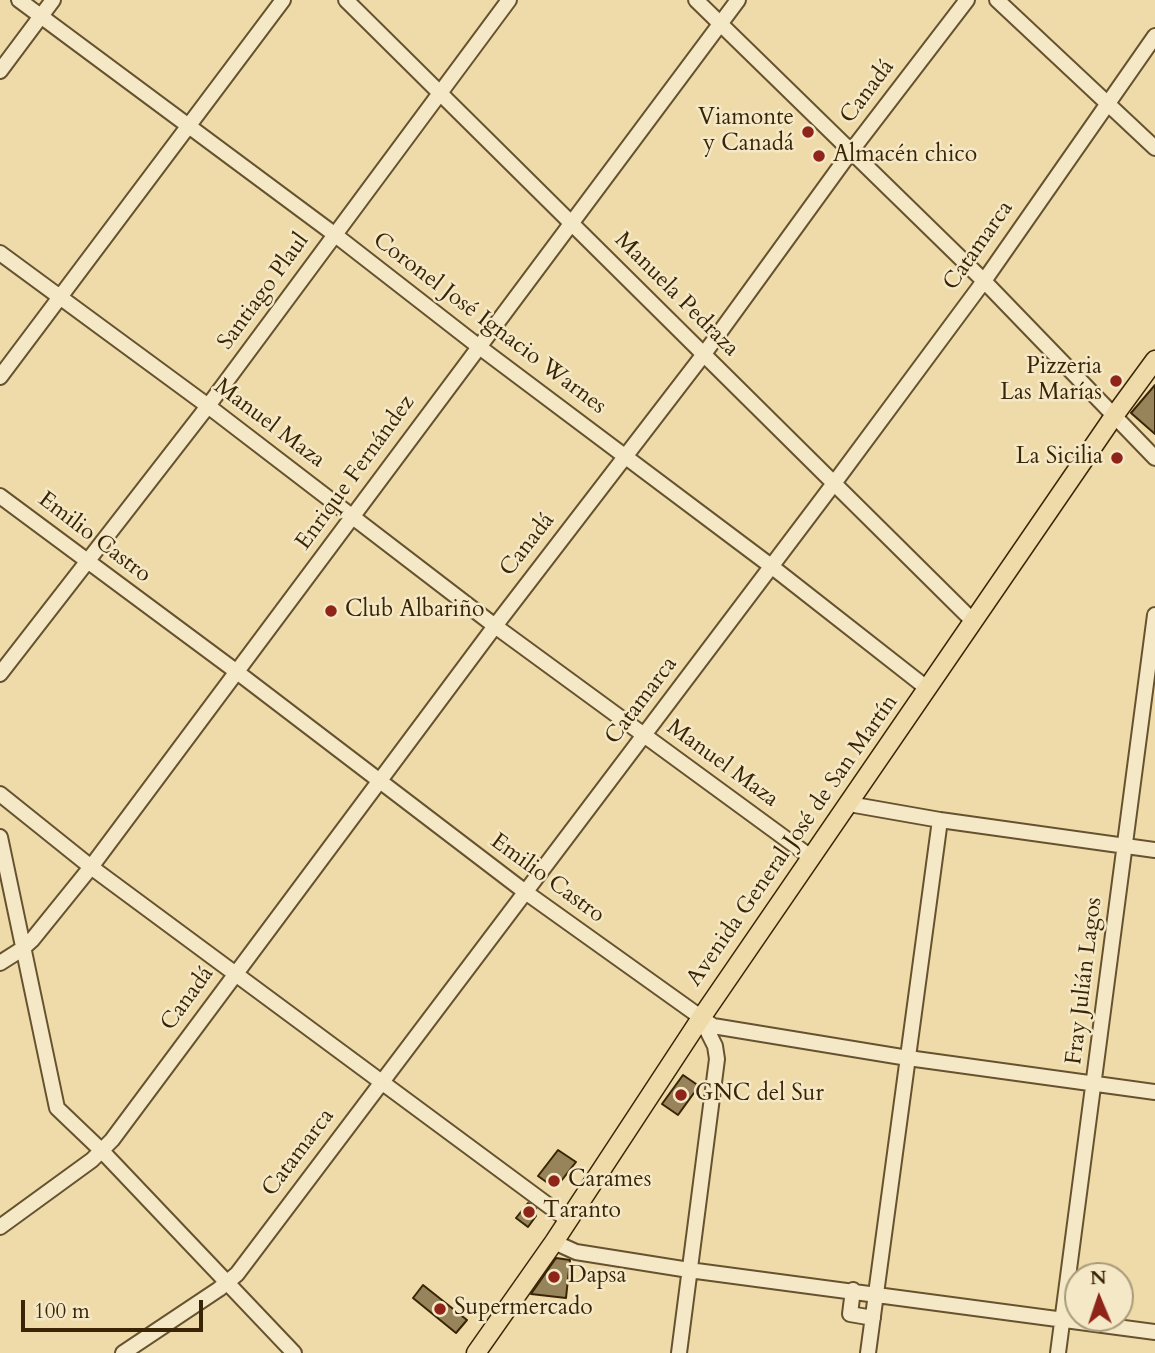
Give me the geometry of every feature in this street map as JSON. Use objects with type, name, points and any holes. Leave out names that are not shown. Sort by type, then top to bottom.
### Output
[{"type":"main road","name":"Avenida General José de San Martín","points":[[476,1353],[554,1242],[701,1018],[1155,359]]},
{"type":"street","name":"Coronel José Ignacio Warnes","points":[[19,0],[334,234],[771,566],[928,689]]},
{"type":"street","points":[[0,71],[53,0]]},
{"type":"street","points":[[0,377],[283,0]]},
{"type":"street","name":"Manuela Pedraza","points":[[346,0],[974,622]]},
{"type":"street","name":"Santiago Plaul","points":[[0,674],[208,407],[509,0]]},
{"type":"street","points":[[696,0],[984,281],[1155,458]]},
{"type":"street","name":"Enrique Fernández","points":[[0,963],[22,949],[91,867],[738,0]]},
{"type":"street","name":"Canadá","points":[[0,1227],[102,1151],[495,626],[704,354],[852,150],[967,0]]},
{"type":"street","points":[[997,0],[1155,148]]},
{"type":"street","name":"Catamarca","points":[[123,1353],[228,1283],[835,482],[984,281],[1155,36]]},
{"type":"street","name":"Manuel Maza","points":[[0,253],[208,407],[495,626],[812,858]]},
{"type":"street","name":"Emilio Castro","points":[[0,496],[237,672],[524,891],[713,1026],[908,1058],[1155,1092]]},
{"type":"street","name":"Fray Julián Lagos","points":[[1058,1353],[1155,615]]},
{"type":"street","points":[[0,794],[91,867],[568,1220]]},
{"type":"street","points":[[849,804],[940,820],[1155,850]]},
{"type":"street","points":[[868,1353],[940,820]]},
{"type":"street","points":[[0,837],[57,1108],[102,1151],[294,1353]]},
{"type":"street","points":[[679,1353],[717,1059],[715,1046],[701,1018]]},
{"type":"street","points":[[554,1242],[576,1252],[689,1270],[1155,1332]]},
{"type":"street","points":[[853,1290],[850,1314],[873,1318]]},
{"type":"building","points":[[1155,385],[1155,434],[1131,413]]},
{"type":"building","name":"GNC del Sur","points":[[683,1075],[699,1086],[678,1115],[662,1104]]},
{"type":"building","points":[[558,1150],[576,1162],[558,1185],[552,1186],[538,1176]]},
{"type":"building","name":"Taranto","points":[[528,1203],[536,1208],[536,1216],[528,1227],[516,1218]]},
{"type":"building","name":"Dapsa","points":[[556,1258],[570,1260],[566,1298],[531,1294]]},
{"type":"building","name":"Supermercado","points":[[423,1285],[467,1320],[456,1333],[413,1298]]},
{"type":"place","name":"Viamonte y Canadá","points":[[808,132]]},
{"type":"place","name":"Almacén chico","points":[[819,156]]},
{"type":"place","name":"Pizzeria Las Marías","points":[[1116,381]]},
{"type":"place","name":"La Sicilia","points":[[1117,458]]},
{"type":"place","name":"Club Albariño","points":[[331,611]]},
{"type":"place","name":"GNC del Sur","points":[[681,1095]]},
{"type":"place","name":"Carames","points":[[554,1181]]},
{"type":"place","name":"Taranto","points":[[529,1212]]},
{"type":"place","name":"Dapsa","points":[[554,1277]]},
{"type":"place","name":"Supermercado","points":[[440,1309]]}]
